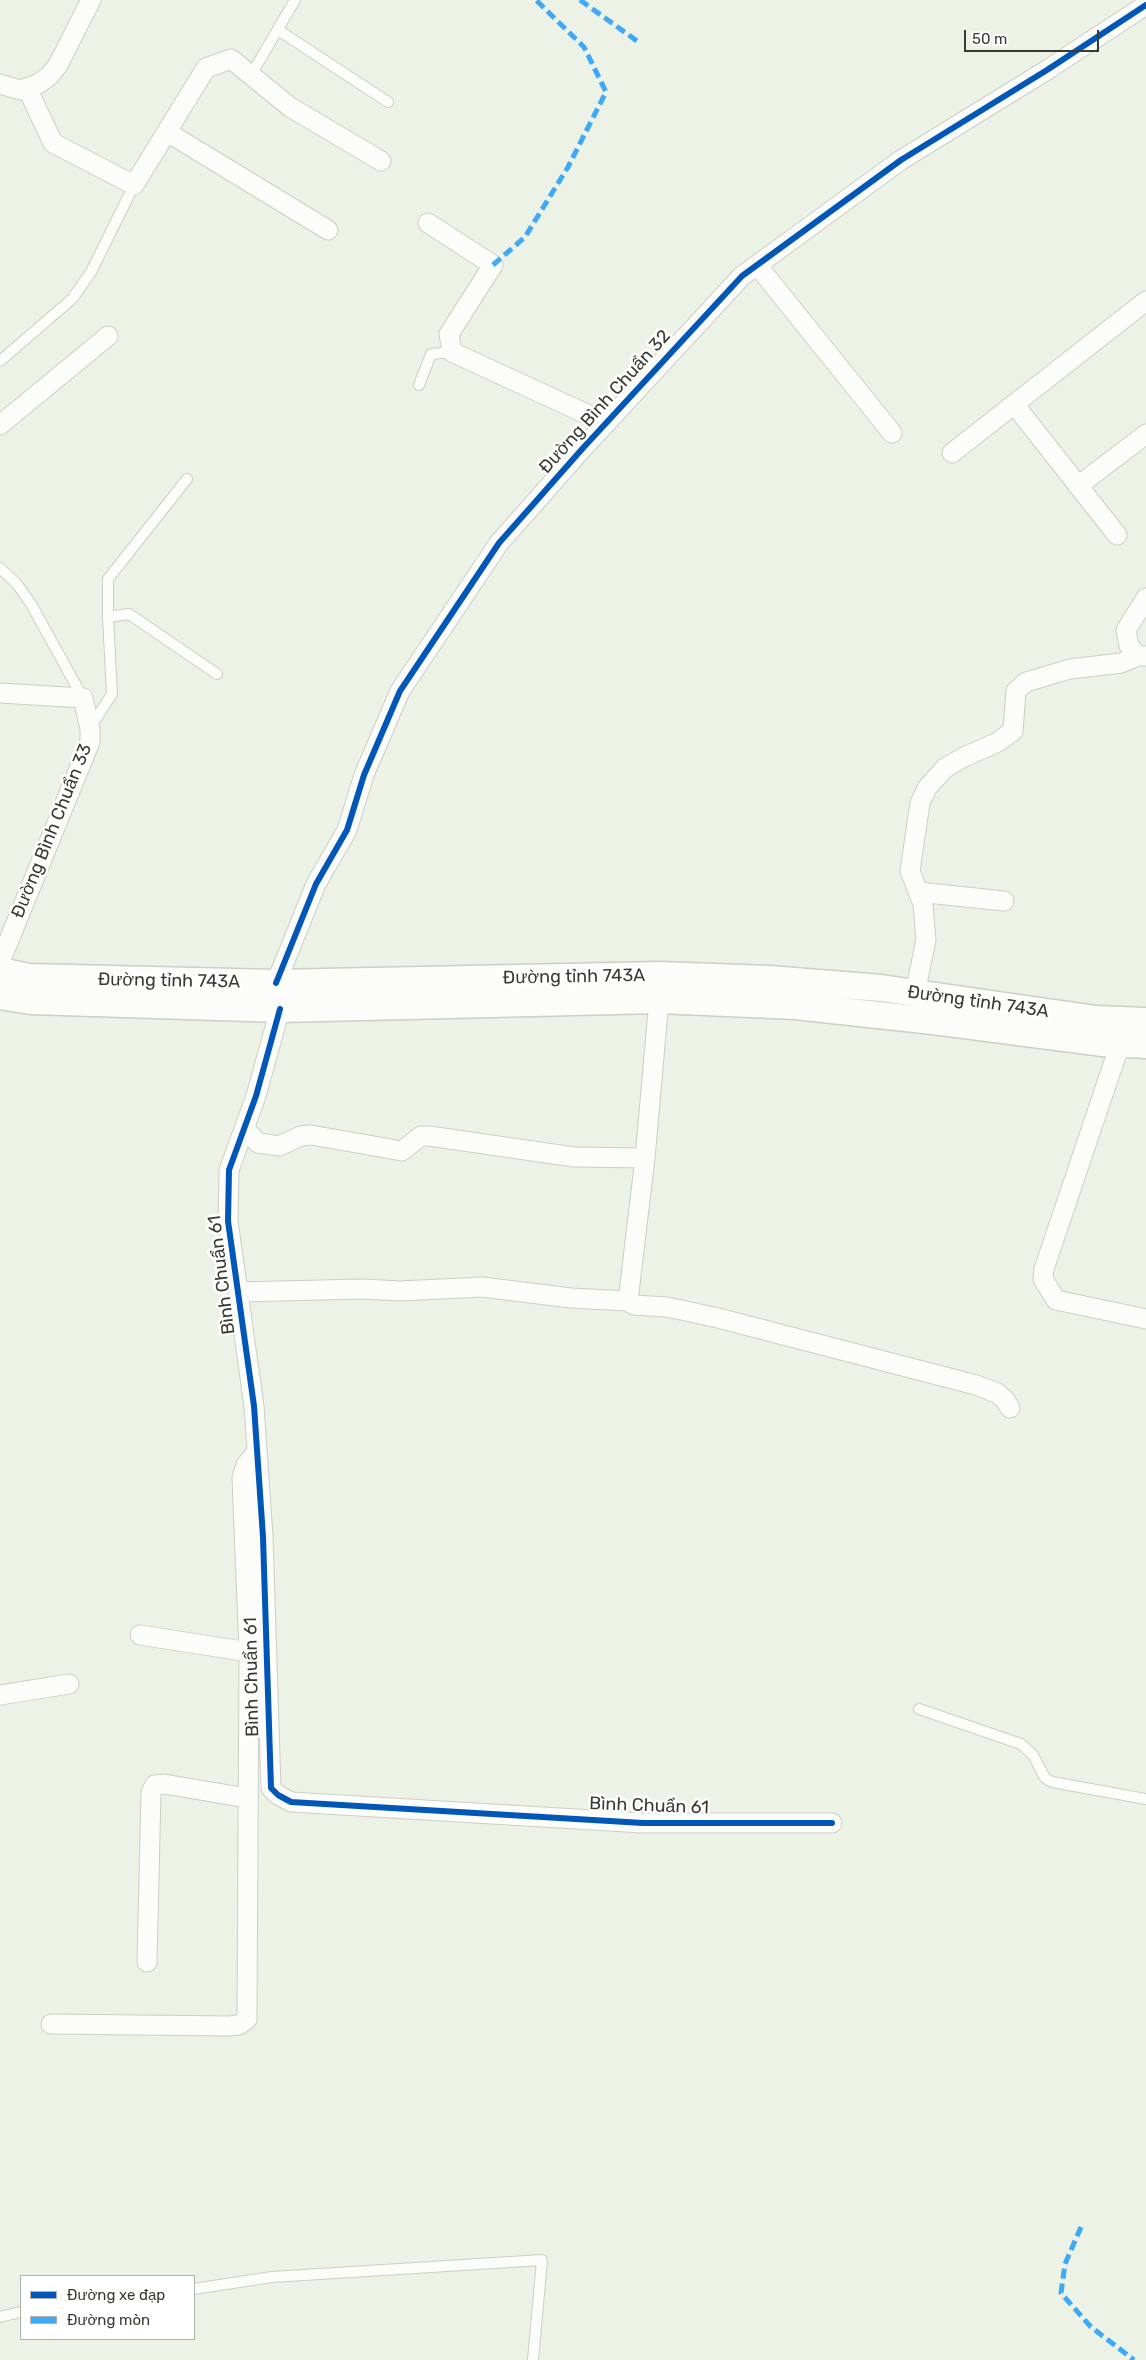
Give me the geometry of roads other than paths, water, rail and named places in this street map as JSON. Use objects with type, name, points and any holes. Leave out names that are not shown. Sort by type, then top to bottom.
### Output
[{"type":"main road","name":"Đường tỉnh 743A","points":[[0,971],[29,977],[276,983],[660,975],[768,980],[915,993],[1096,1019],[1146,1021]]},
{"type":"main road","name":"Đường tỉnh 743A","points":[[0,996],[30,1001],[280,1009],[659,1000],[795,1006],[1120,1044],[1146,1045]]},
{"type":"street","points":[[0,84],[20,90],[38,84],[49,76],[58,65],[91,0]]},
{"type":"street","name":"Đường Bình Chuẩn 32","points":[[276,983],[316,884],[347,830],[364,775],[400,691],[499,543],[606,423],[742,276],[902,160],[1048,70],[1146,5]]},
{"type":"street","points":[[27,88],[53,143],[134,185],[206,68],[231,59],[290,107],[381,161]]},
{"type":"street","points":[[167,132],[328,230]]},
{"type":"street","points":[[428,223],[494,265],[449,334],[452,352],[606,423]]},
{"type":"street","points":[[757,265],[892,433]]},
{"type":"street","points":[[952,453],[1146,301]]},
{"type":"street","points":[[0,425],[108,336]]},
{"type":"street","points":[[1014,404],[1117,536]]},
{"type":"street","points":[[1078,486],[1146,434]]},
{"type":"street","points":[[1142,656],[1129,646],[1126,630],[1146,598]]},
{"type":"street","points":[[915,993],[926,940],[922,904],[910,871],[920,803],[927,788],[945,768],[964,756],[998,742],[1013,732],[1016,691],[1026,682],[1051,673],[1121,663],[1142,656]]},
{"type":"street","points":[[0,693],[83,698]]},
{"type":"street","name":"Đường Bình Chuẩn 33","points":[[0,962],[90,742],[90,729],[83,698]]},
{"type":"street","points":[[918,892],[1004,900]]},
{"type":"street","points":[[628,1301],[645,1158],[659,1000]]},
{"type":"street","name":"Bình Chuẩn 61","points":[[280,1009],[256,1096],[230,1170],[228,1204],[228,1221],[254,1406],[263,1537],[270,1788],[291,1802],[643,1823],[832,1823]]},
{"type":"street","points":[[1120,1044],[1042,1279],[1056,1300],[1146,1319]]},
{"type":"street","points":[[243,1132],[250,1134],[258,1143],[279,1146],[301,1136],[311,1136],[402,1151],[421,1136],[429,1136],[574,1157],[645,1158]]},
{"type":"street","points":[[238,1292],[362,1288],[400,1291],[482,1287],[571,1298],[628,1301],[634,1306],[667,1307],[718,1318],[976,1385],[997,1393],[1010,1408]]},
{"type":"street","points":[[51,2024],[229,2026],[240,2025],[248,2019],[247,1798],[250,1652],[242,1478],[246,1465],[257,1451]]},
{"type":"street","points":[[140,1635],[250,1652]]},
{"type":"street","points":[[0,1695],[69,1684]]},
{"type":"street","points":[[147,1962],[151,1792],[156,1785],[164,1784],[247,1798]]},
{"type":"lane","points":[[251,75],[296,0]]},
{"type":"lane","points":[[278,30],[388,102]]},
{"type":"lane","points":[[0,361],[72,299],[91,272],[134,185]]},
{"type":"lane","points":[[419,385],[431,354],[452,352]]},
{"type":"lane","points":[[90,729],[112,694],[108,579],[187,479]]},
{"type":"lane","points":[[0,568],[17,584],[31,604],[83,698]]},
{"type":"lane","points":[[108,617],[129,614],[217,674]]},
{"type":"lane","points":[[918,1710],[1021,1744],[1033,1755],[1045,1778],[1052,1782],[1146,1799]]},
{"type":"lane","points":[[195,2289],[272,2277],[542,2260],[533,2360]]},
{"type":"lane","points":[[0,2318],[20,2312]]}]
